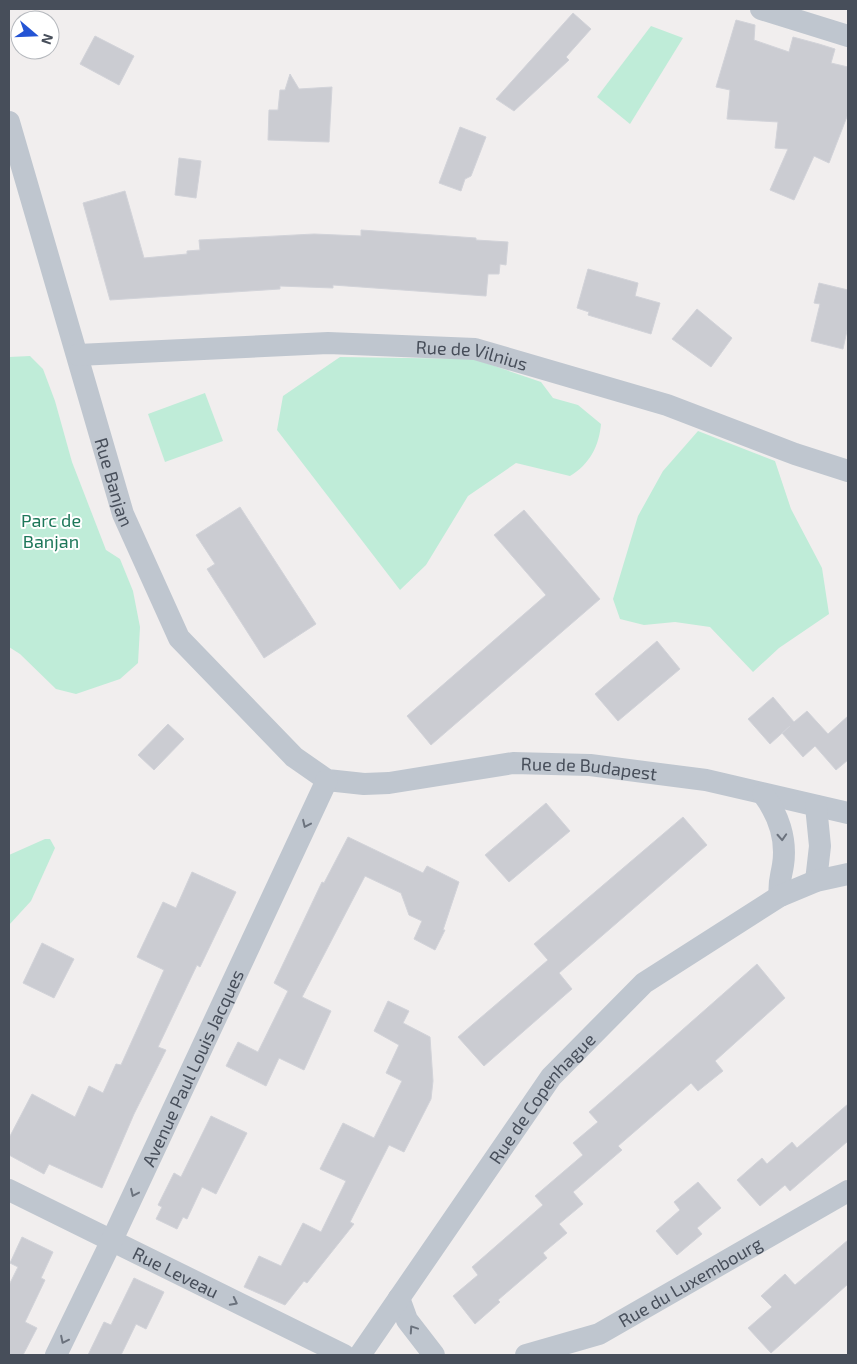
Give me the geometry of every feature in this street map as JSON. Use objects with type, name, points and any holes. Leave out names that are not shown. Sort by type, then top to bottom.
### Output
[{"type":"street","points":[[761,9],[848,36]]},
{"type":"street","name":"Rue Banjan","points":[[9,122],[123,514],[179,638],[294,757],[327,780]]},
{"type":"street","name":"Rue de Vilnius","points":[[78,355],[328,343],[475,349],[667,405],[795,454],[848,471]]},
{"type":"street","name":"Rue de Budapest","points":[[327,780],[364,784],[380,783],[513,763],[590,765],[706,780],[848,813]]},
{"type":"street","name":"Avenue Paul Louis Jacques","points":[[56,1355],[112,1240],[327,780]]},
{"type":"street","points":[[763,794],[774,810],[781,826],[783,864],[778,883],[780,896]]},
{"type":"street","points":[[816,806],[820,846],[816,881]]},
{"type":"street","name":"Rue de Copenhague","points":[[360,1355],[551,1077],[644,983],[780,896],[816,881],[848,874]]},
{"type":"street","name":"Rue Leveau","points":[[9,1190],[304,1338],[344,1355]]},
{"type":"street","name":"Rue du Luxembourg","points":[[526,1355],[599,1334],[848,1191]]},
{"type":"street","points":[[399,1298],[407,1320],[434,1355]]},
{"type":"green space","points":[[651,26],[683,38],[630,124],[597,97]]},
{"type":"green space","name":"Parc de Banjan","points":[[30,356],[43,369],[55,401],[72,462],[106,550],[120,559],[133,591],[140,627],[138,663],[120,679],[76,694],[56,689],[20,654],[9,647],[9,357]]},
{"type":"green space","points":[[340,357],[474,359],[541,382],[553,398],[578,405],[601,424],[596,447],[583,466],[570,476],[516,463],[468,496],[426,565],[400,590],[277,430],[283,396]]},
{"type":"green space","points":[[205,393],[223,441],[165,462],[148,414]]},
{"type":"green space","points":[[698,431],[775,461],[791,509],[822,568],[829,614],[779,648],[753,672],[710,627],[675,622],[644,625],[620,619],[613,599],[638,516],[663,471]]},
{"type":"green space","points":[[45,839],[50,839],[55,848],[31,901],[9,925],[9,855]]},
{"type":"building","points":[[573,13],[591,29],[566,57],[569,60],[514,111],[496,99]]},
{"type":"building","points":[[736,20],[755,25],[754,40],[789,52],[793,37],[835,49],[831,63],[848,67],[848,114],[829,163],[814,156],[794,200],[770,190],[788,149],[775,148],[778,122],[727,119],[730,90],[716,87]]},
{"type":"building","points":[[95,36],[134,56],[119,85],[80,64]]},
{"type":"building","points":[[290,74],[299,89],[332,87],[329,142],[268,140],[269,110],[278,110],[280,90],[285,90]]},
{"type":"building","points":[[460,127],[486,137],[471,176],[465,179],[461,191],[439,183]]},
{"type":"building","points":[[179,158],[201,161],[196,198],[175,195]]},
{"type":"building","points":[[125,191],[144,258],[187,254],[187,251],[200,250],[199,240],[314,234],[361,236],[361,230],[508,242],[506,265],[500,264],[499,274],[488,274],[486,296],[333,285],[333,288],[280,286],[280,289],[110,300],[83,203]]},
{"type":"building","points":[[588,269],[638,283],[635,296],[660,303],[651,334],[588,315],[589,312],[577,308]]},
{"type":"building","points":[[819,283],[848,290],[848,326],[843,349],[811,341],[820,304],[814,303]]},
{"type":"building","points":[[697,309],[732,338],[711,367],[672,339]]},
{"type":"building","points":[[240,507],[316,624],[264,658],[207,569],[215,564],[196,535]]},
{"type":"building","points":[[524,510],[600,599],[431,745],[407,716],[546,595],[494,535]]},
{"type":"building","points":[[657,641],[680,669],[618,721],[595,694]]},
{"type":"building","points":[[773,697],[794,722],[807,711],[828,734],[848,716],[848,760],[836,770],[815,746],[803,757],[782,733],[770,744],[748,719]]},
{"type":"building","points":[[168,724],[184,739],[154,770],[138,755]]},
{"type":"building","points":[[546,803],[570,831],[509,882],[485,855]]},
{"type":"building","points":[[683,817],[707,845],[559,973],[572,989],[484,1066],[458,1037],[548,960],[534,944]]},
{"type":"building","points":[[348,837],[423,873],[427,866],[459,882],[443,930],[445,930],[435,950],[414,939],[422,921],[409,915],[401,893],[365,876],[302,997],[331,1011],[304,1070],[279,1058],[266,1086],[226,1066],[238,1042],[258,1052],[288,991],[274,983],[322,882],[324,883]]},
{"type":"building","points":[[192,872],[236,892],[200,967],[197,965],[158,1047],[166,1050],[134,1114],[102,1188],[49,1164],[44,1174],[9,1155],[9,1138],[32,1094],[75,1117],[89,1086],[103,1093],[116,1064],[121,1065],[164,970],[137,957],[163,902],[176,908]]},
{"type":"building","points":[[42,943],[74,959],[54,998],[23,983]]},
{"type":"building","points":[[757,964],[785,998],[715,1061],[723,1071],[698,1091],[691,1083],[618,1146],[622,1150],[573,1192],[583,1204],[559,1224],[567,1233],[543,1253],[547,1258],[498,1300],[500,1302],[475,1324],[453,1296],[478,1275],[472,1267],[543,1205],[535,1196],[583,1155],[573,1143],[598,1122],[589,1112]]},
{"type":"building","points":[[388,1001],[409,1011],[403,1023],[430,1037],[433,1081],[431,1099],[404,1152],[389,1145],[350,1222],[354,1224],[307,1283],[304,1281],[285,1305],[244,1287],[259,1256],[281,1266],[303,1223],[321,1232],[346,1181],[320,1169],[343,1123],[374,1138],[402,1081],[386,1073],[399,1045],[374,1031]]},
{"type":"building","points":[[848,1104],[848,1141],[790,1191],[785,1185],[760,1206],[737,1180],[762,1158],[767,1164],[792,1142],[797,1148]]},
{"type":"building","points":[[211,1116],[247,1133],[216,1194],[202,1187],[187,1219],[183,1217],[177,1229],[156,1219],[162,1207],[158,1205],[174,1173],[181,1177]]},
{"type":"building","points":[[698,1182],[721,1208],[697,1228],[702,1234],[677,1255],[656,1231],[680,1210],[674,1202]]},
{"type":"building","points":[[22,1237],[53,1252],[41,1278],[45,1280],[25,1322],[37,1328],[23,1355],[9,1355],[9,1285],[18,1267],[10,1263]]},
{"type":"building","points":[[848,1240],[848,1284],[771,1353],[748,1328],[772,1307],[761,1296],[785,1274],[795,1285]]},
{"type":"building","points":[[134,1278],[164,1292],[146,1329],[136,1324],[121,1355],[88,1355],[104,1322],[111,1325]]}]
